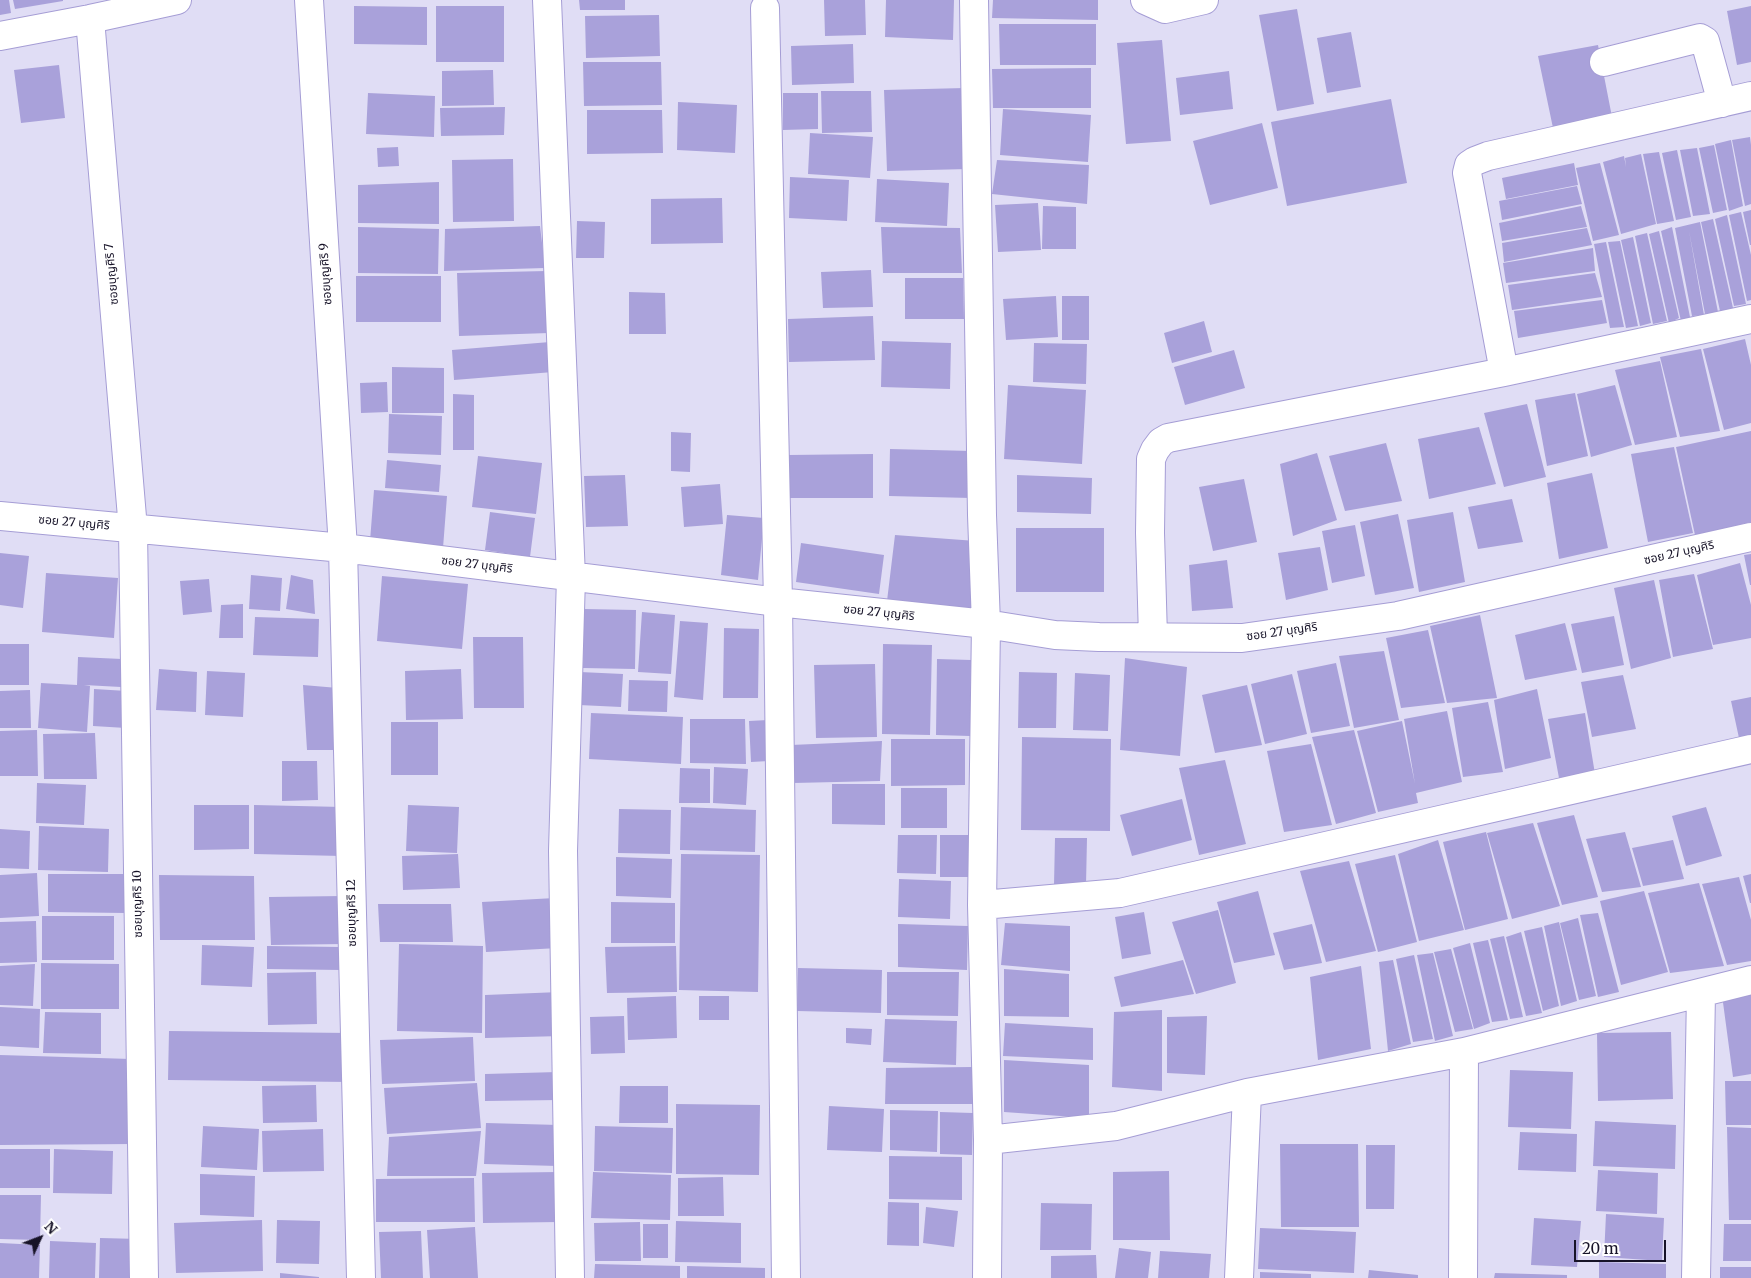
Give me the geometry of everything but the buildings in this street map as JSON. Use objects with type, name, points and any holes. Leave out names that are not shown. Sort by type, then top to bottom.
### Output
[{"type":"street","points":[[0,36],[176,0]]},
{"type":"street","name":"ซอยบุญศิริ 9","points":[[309,0],[343,548]]},
{"type":"street","points":[[547,0],[571,577],[563,852],[570,1278]]},
{"type":"street","points":[[974,0],[982,515],[986,624],[982,905],[988,1140],[987,1278]]},
{"type":"street","points":[[1145,0],[1164,9],[1204,0]]},
{"type":"street","points":[[765,8],[778,602],[786,1278]]},
{"type":"street","name":"ซอยบุญศิริ 7","points":[[90,19],[133,529]]},
{"type":"street","points":[[1604,62],[1700,38],[1705,41],[1722,103]]},
{"type":"street","points":[[1504,372],[1467,173],[1469,165],[1488,156],[1751,96]]},
{"type":"street","points":[[1153,637],[1150,533],[1151,459],[1154,450],[1161,442],[1168,438],[1504,372],[1751,319]]},
{"type":"street","name":"ซอย 27 บุญศิริ","points":[[0,516],[343,548],[778,602],[986,624],[1055,635],[1099,637],[1242,638],[1398,616],[1751,537]]},
{"type":"street","name":"ซอยบุญศิริ 10","points":[[133,529],[144,1278]]},
{"type":"street","name":"ซอยบุญศิริ 12","points":[[343,548],[361,1278]]},
{"type":"street","points":[[982,905],[1109,894],[1751,749]]},
{"type":"street","points":[[988,1140],[1104,1126],[1247,1093],[1464,1052],[1751,980]]},
{"type":"street","points":[[1696,1278],[1701,993]]},
{"type":"street","points":[[1463,1278],[1464,1052]]},
{"type":"street","points":[[1239,1278],[1247,1093]]}]
